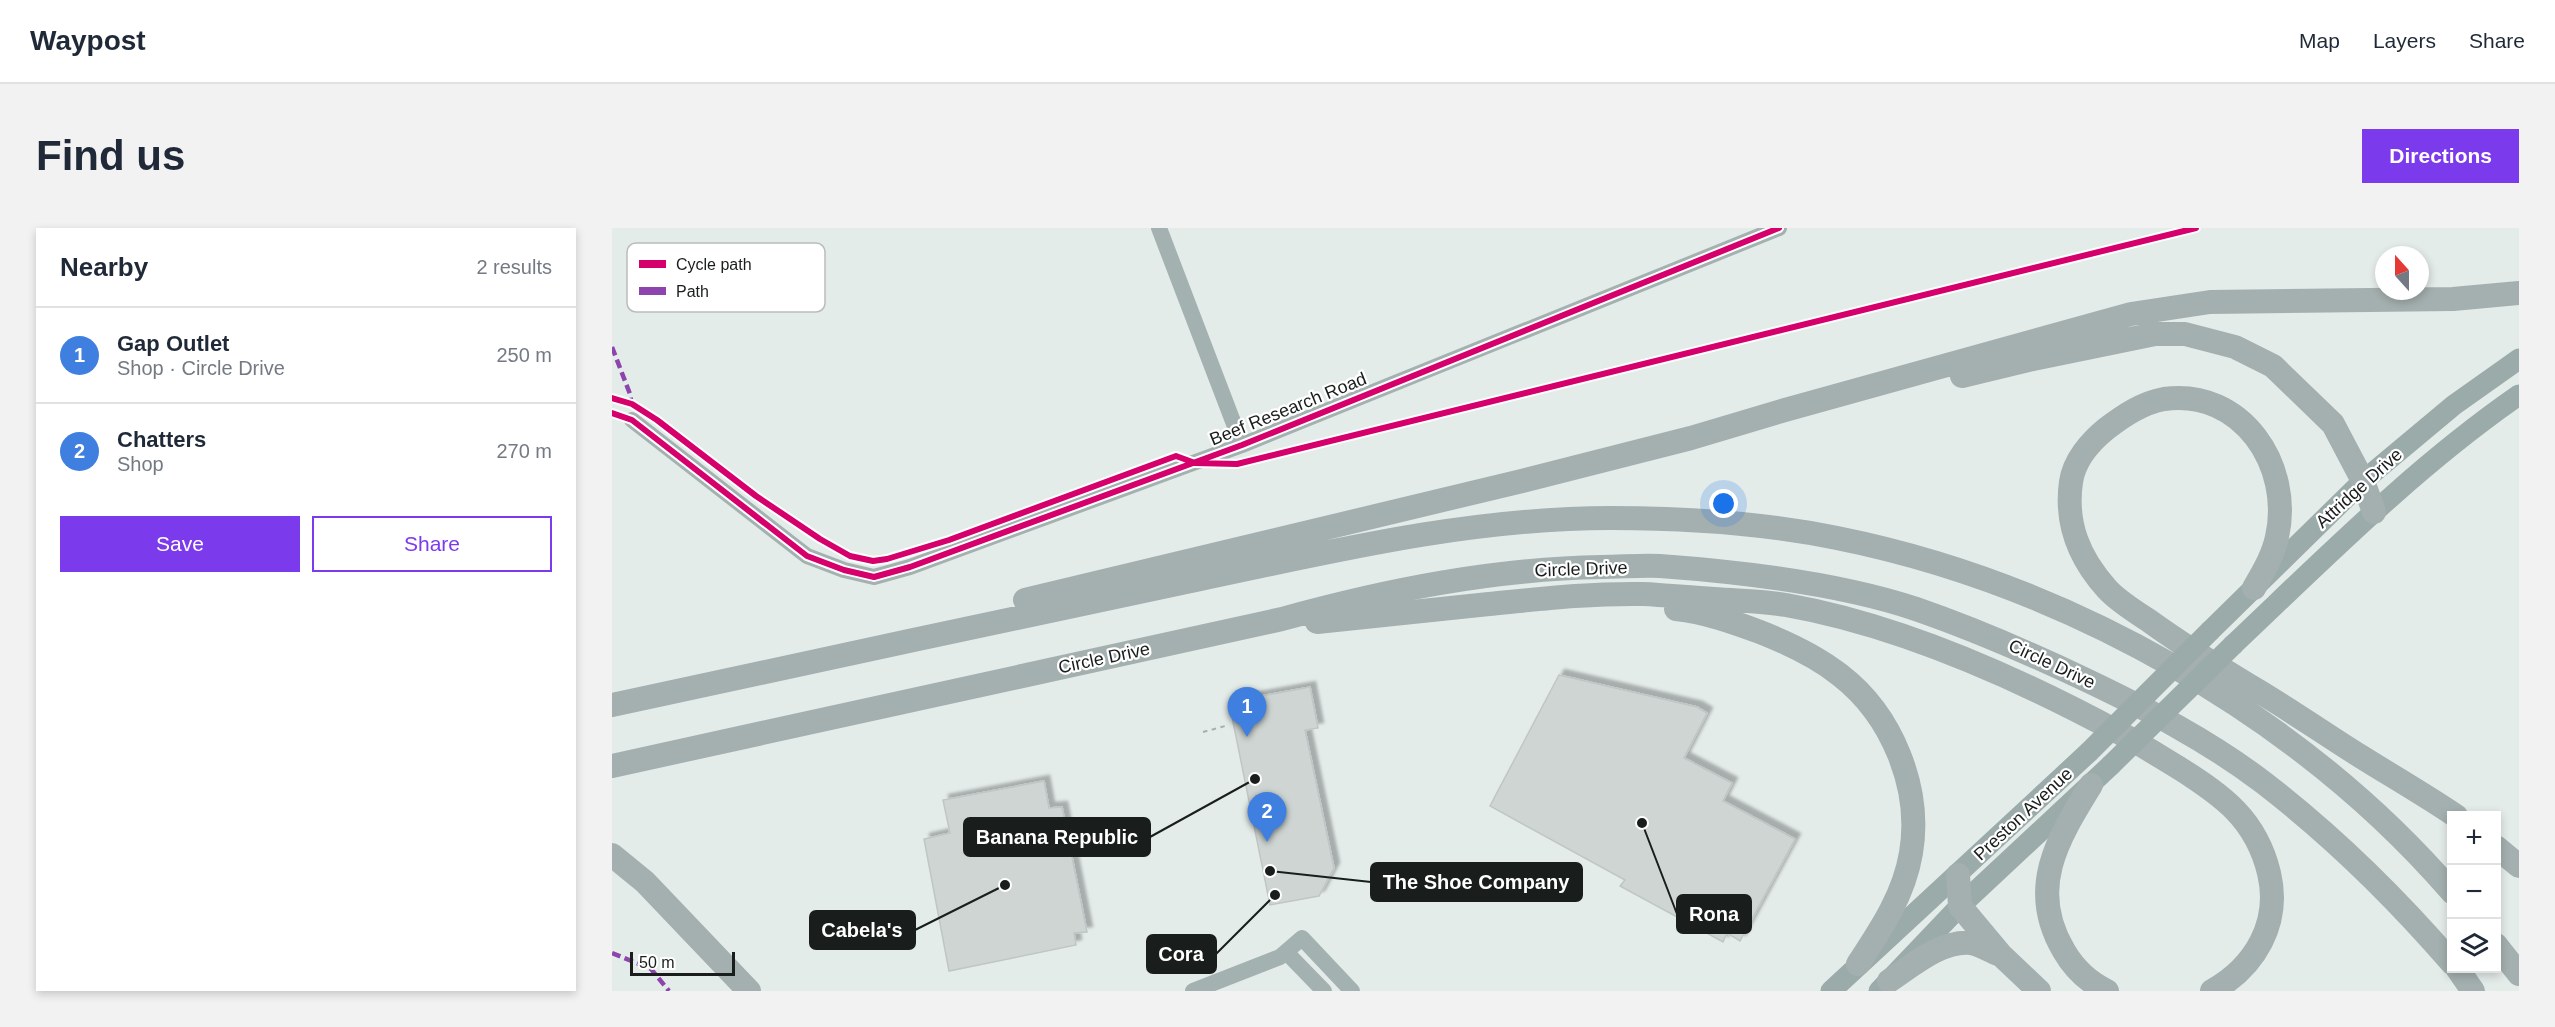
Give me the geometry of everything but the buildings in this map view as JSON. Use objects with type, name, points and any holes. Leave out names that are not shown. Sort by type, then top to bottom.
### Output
[{"type":"highway","points":[[804,663],[903,629],[1522,481],[1691,438],[1818,400],[2131,314],[2210,302],[2453,299],[2519,293]]},
{"type":"highway","points":[[1691,438],[1802,417],[2100,344],[2155,334],[2185,334],[2235,347],[2273,366],[2333,424],[2363,480],[2374,512]]},
{"type":"highway","points":[[2254,588],[2266,568],[2277,536],[2280,496],[2276,476],[2262,445],[2233,416],[2214,404],[2198,399],[2163,399],[2128,413],[2101,433],[2088,447],[2078,462],[2071,480],[2070,522],[2084,558],[2109,591],[2182,645],[2289,709],[2448,811]]},
{"type":"highway","points":[[612,705],[1412,535],[1549,520],[1610,518],[1726,522],[1839,538],[1927,561],[1976,576],[2082,620],[2201,684],[2269,727],[2313,760],[2375,814],[2447,888]]},
{"type":"highway","name":"Circle Drive","points":[[612,766],[1282,619],[1390,592],[1481,576],[1534,570],[1635,566],[1737,574],[1804,583],[1875,597],[1915,609],[1998,639],[2137,704],[2222,754],[2290,804],[2398,902],[2447,958]]},
{"type":"highway","points":[[1282,619],[1311,622],[1560,597],[1643,594],[1782,604],[1827,613],[1955,655],[2019,681],[2075,708],[2145,747],[2215,790],[2250,826],[2267,862],[2272,886],[2272,903],[2261,945],[2248,963],[2231,980],[2212,991]]},
{"type":"highway","points":[[1560,597],[1681,610],[1748,628],[1794,647],[1827,666],[1852,685],[1873,708],[1890,734],[1904,767],[1912,811],[1912,840],[1907,870],[1896,903],[1858,964]]},
{"type":"highway","points":[[2091,785],[2067,824],[2052,857],[2046,892],[2047,908],[2050,924],[2058,941],[2077,971],[2094,985],[2107,991]]},
{"type":"highway","points":[[2501,851],[2519,866]]},
{"type":"highway","points":[[612,855],[645,882],[749,991]]},
{"type":"highway","points":[[1958,874],[1960,906],[2001,955],[2039,991]]},
{"type":"highway","points":[[1884,986],[1933,953],[1954,945],[1972,943],[2001,955]]},
{"type":"highway","points":[[2501,951],[2519,974]]},
{"type":"highway","points":[[2460,973],[2473,991]]},
{"type":"main road","name":"Attridge Drive","points":[[2210,631],[2363,480],[2454,405],[2519,359]]},
{"type":"main road","name":"Attridge Drive","points":[[2233,645],[2374,512],[2476,425],[2519,395]]},
{"type":"main road","name":"Preston Avenue","points":[[1831,991],[2089,752],[2210,631]]},
{"type":"main road","name":"Preston Avenue","points":[[1884,986],[1960,906],[2091,785],[2233,645]]},
{"type":"street","points":[[1159,228],[1242,445]]},
{"type":"street","name":"Beef Research Road","points":[[633,420],[807,556],[844,570],[874,577],[910,567],[1242,445],[1779,228]]},
{"type":"street","points":[[1193,991],[1287,953],[1302,938],[1352,991]]},
{"type":"street","points":[[1287,953],[1324,991]]},
{"type":"path","points":[[1203,732],[1229,725]]},
{"type":"marked path","points":[[612,347],[630,394],[632,406]]},
{"type":"marked path","points":[[612,953],[651,969],[669,991]]},
{"type":"cycle path","points":[[612,413],[632,420],[807,556],[844,570],[874,577],[910,567],[1242,445],[1779,228]]},
{"type":"cycle path","points":[[612,398],[632,404],[657,420],[756,496],[820,539],[850,556],[873,561],[887,559],[949,540],[1176,456],[1195,463],[1237,464],[2196,228]]},
{"type":"place","name":"Gap Outlet","points":[[1247,737]]},
{"type":"place","name":"Banana Republic","points":[[1255,779]]},
{"type":"place","name":"Rona","points":[[1642,823]]},
{"type":"place","name":"Chatters","points":[[1267,842]]},
{"type":"place","name":"The Shoe Company","points":[[1270,871]]},
{"type":"place","name":"Cabela's","points":[[1005,885]]},
{"type":"place","name":"Cora","points":[[1275,895]]}]
